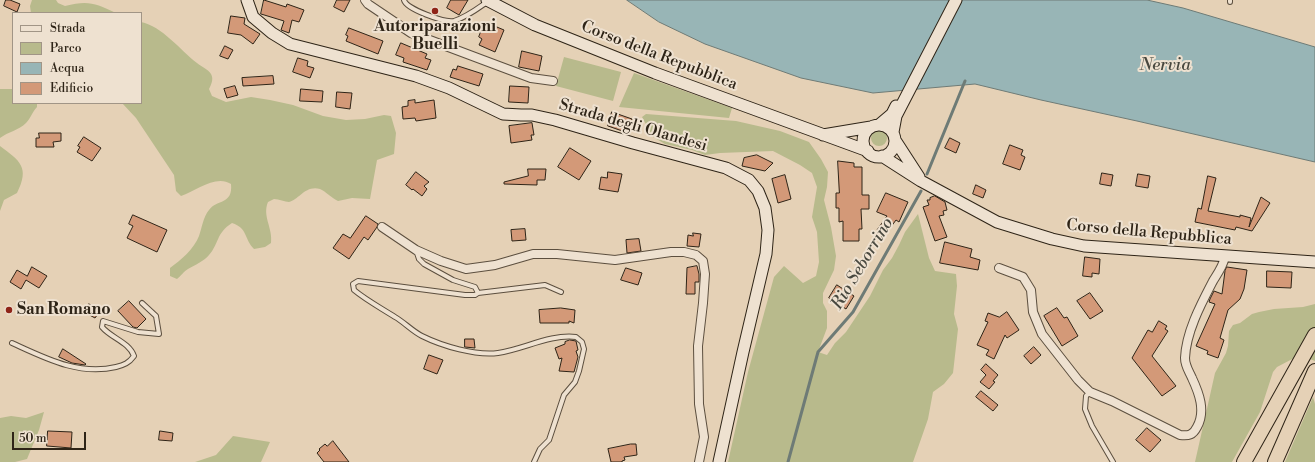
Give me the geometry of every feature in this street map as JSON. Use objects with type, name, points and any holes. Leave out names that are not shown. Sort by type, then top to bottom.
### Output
[{"type":"highway","points":[[1244,462],[1313,339]]},
{"type":"highway","points":[[1275,462],[1315,371]]},
{"type":"main road","name":"Strada degli Olandesi","points":[[247,0],[253,17],[272,33],[290,44],[416,76],[449,88],[503,114],[532,115],[555,120],[726,168],[749,180],[758,191],[765,208],[768,230],[766,254],[743,352],[720,462]]},
{"type":"main road","name":"Corso della Repubblica","points":[[488,0],[535,25],[556,34],[655,73],[868,151]]},
{"type":"main road","points":[[950,0],[894,115],[895,144],[890,152],[882,156],[877,156],[865,148],[865,134],[875,126],[894,115],[956,0]]},
{"type":"main road","points":[[875,126],[884,125],[894,136]]},
{"type":"main road","name":"Corso della Repubblica","points":[[822,135],[875,126]]},
{"type":"main road","name":"Corso della Repubblica","points":[[894,136],[921,181]]},
{"type":"main road","name":"Corso della Repubblica","points":[[882,156],[921,181],[998,222],[1052,239],[1084,246],[1225,257],[1315,262]]},
{"type":"street","points":[[365,0],[368,4],[411,34],[531,78],[553,81]]},
{"type":"street","points":[[382,227],[416,250],[441,261],[466,269],[495,265],[533,254],[557,254],[615,260],[671,252],[684,252],[696,255],[703,261],[705,274],[698,346],[700,404],[704,437],[699,462]]},
{"type":"street","points":[[998,268],[1023,278],[1030,290],[1033,312],[1042,334],[1078,380],[1090,392],[1112,401],[1180,435],[1189,436],[1195,432],[1199,424],[1202,411],[1199,394],[1186,368],[1185,359],[1188,343],[1195,320],[1225,257]]},
{"type":"lane","points":[[404,0],[404,3],[409,7],[452,22],[466,17],[488,0]]},
{"type":"lane","points":[[416,250],[419,259],[424,264],[453,280],[474,287],[478,293]]},
{"type":"lane","points":[[534,462],[540,449],[549,440],[564,395],[575,382],[584,349],[582,342],[579,339],[568,336],[558,337],[497,353],[454,348],[421,336],[402,321],[360,295],[354,290],[353,286],[354,283],[360,281],[465,295],[475,295],[478,293],[545,285],[561,292]]},
{"type":"lane","points":[[12,343],[74,368],[93,371],[124,365],[131,361],[134,356],[132,349],[107,333],[102,327],[102,323],[103,321],[138,332],[159,334],[156,316],[142,303]]},
{"type":"lane","points":[[1090,392],[1086,396],[1084,409],[1113,462]]},
{"type":"green space","points":[[32,0],[56,0],[58,3],[65,6],[86,3],[97,5],[114,12],[31,12],[30,6]]},
{"type":"green space","points":[[142,22],[149,24],[163,33],[211,74],[212,82],[209,89],[212,96],[226,102],[251,97],[270,100],[293,105],[323,116],[346,120],[365,119],[384,115],[391,116],[396,133],[394,154],[377,160],[370,199],[352,198],[338,201],[322,190],[315,188],[306,191],[293,201],[289,202],[274,199],[268,202],[266,207],[271,232],[271,243],[265,247],[254,249],[241,228],[232,223],[220,235],[212,251],[207,257],[187,270],[177,279],[170,276],[170,268],[187,254],[197,241],[207,213],[216,204],[227,199],[230,195],[231,184],[225,181],[213,182],[181,196],[176,191],[174,175],[136,118],[123,104],[142,104]]},
{"type":"green space","points":[[564,57],[621,72],[613,101],[556,86]]},
{"type":"green space","points":[[634,73],[732,108],[729,118],[619,107]]},
{"type":"green space","points":[[0,89],[12,89],[12,104],[37,104],[37,107],[28,121],[0,138]]},
{"type":"green space","points":[[646,114],[736,121],[780,131],[809,142],[828,172],[824,200],[836,256],[834,270],[823,293],[823,303],[827,311],[827,328],[818,352],[827,355],[835,343],[846,332],[870,296],[905,232],[918,214],[929,258],[935,271],[956,274],[957,286],[954,314],[958,329],[953,373],[944,384],[933,392],[928,419],[913,462],[728,462],[748,372],[774,277],[784,266],[803,283],[816,276],[819,262],[817,232],[812,217],[817,187],[812,173],[773,151],[705,155],[692,150],[665,144],[653,137],[642,117]]},
{"type":"green space","points":[[879,130],[885,132],[887,138],[885,144],[879,146],[873,144],[871,138],[873,132]]},
{"type":"green space","points":[[0,146],[13,156],[21,165],[23,177],[17,193],[4,200],[0,211]]},
{"type":"green space","points":[[1315,304],[1315,361],[1300,355],[1277,367],[1273,372],[1260,412],[1232,462],[1195,462],[1215,373],[1226,353],[1229,331],[1233,325],[1240,323],[1252,314],[1259,312],[1274,309],[1303,307]]},
{"type":"green space","points":[[1313,397],[1315,404],[1315,462],[1285,462]]},
{"type":"green space","points":[[44,412],[39,430],[27,459],[15,462],[0,462],[0,418],[11,416],[26,418]]},
{"type":"green space","points":[[233,436],[270,442],[261,462],[195,462],[216,455]]},
{"type":"water","name":"Nervia","points":[[627,0],[1147,0],[1183,8],[1315,47],[1315,162],[975,84],[873,93],[801,78],[705,44],[659,22]]},
{"type":"building","points":[[6,0],[20,4],[17,12],[4,6]]},
{"type":"building","points":[[264,0],[286,7],[287,4],[304,10],[299,22],[292,20],[289,33],[281,30],[284,21],[261,14]]},
{"type":"building","points":[[337,0],[350,0],[344,12],[334,7]]},
{"type":"building","points":[[451,0],[468,0],[459,15],[447,8]]},
{"type":"building","points":[[231,16],[245,18],[244,24],[260,34],[253,44],[241,35],[228,33]]},
{"type":"building","points":[[485,22],[504,30],[495,52],[479,45],[482,39],[479,37]]},
{"type":"building","points":[[349,28],[383,41],[378,54],[346,41],[348,36],[346,35]]},
{"type":"building","points":[[401,43],[427,54],[425,58],[431,60],[427,70],[403,62],[404,58],[396,55]]},
{"type":"building","points":[[225,46],[233,50],[228,59],[220,56]]},
{"type":"building","points":[[522,51],[542,56],[539,71],[519,67]]},
{"type":"building","points":[[298,58],[308,61],[307,66],[314,68],[310,78],[293,72]]},
{"type":"building","points":[[458,66],[483,74],[479,86],[450,77],[453,69],[456,70]]},
{"type":"building","points":[[273,76],[274,84],[243,86],[242,78]]},
{"type":"building","points":[[235,86],[238,95],[227,98],[224,89]]},
{"type":"building","points":[[510,86],[529,87],[528,103],[509,102]]},
{"type":"building","points":[[301,89],[323,91],[322,102],[300,101]]},
{"type":"building","points":[[337,92],[352,93],[350,109],[336,107]]},
{"type":"building","points":[[415,100],[415,103],[434,100],[436,118],[416,121],[415,118],[403,119],[402,107],[408,106],[408,101]]},
{"type":"building","points":[[612,112],[632,119],[628,133],[608,126]]},
{"type":"building","points":[[532,123],[534,135],[531,135],[532,140],[511,143],[509,126]]},
{"type":"building","points":[[39,133],[61,133],[61,141],[53,142],[54,147],[36,147],[36,138],[39,138]]},
{"type":"building","points":[[84,137],[101,148],[92,161],[77,152],[80,147],[78,146]]},
{"type":"building","points":[[950,138],[960,143],[956,153],[945,148]]},
{"type":"building","points":[[1010,145],[1023,150],[1021,155],[1025,157],[1020,170],[1003,164]]},
{"type":"building","points":[[570,148],[591,161],[579,180],[558,167]]},
{"type":"building","points":[[757,155],[773,163],[765,171],[742,166],[744,158]]},
{"type":"building","points":[[838,161],[854,163],[854,167],[862,167],[862,195],[869,195],[869,209],[861,209],[862,229],[859,229],[859,241],[843,241],[843,221],[839,222],[839,208],[836,208],[836,193],[839,193]]},
{"type":"building","points":[[528,169],[546,169],[545,180],[537,180],[537,185],[504,184],[504,182],[528,176]]},
{"type":"building","points":[[416,172],[429,182],[424,186],[427,189],[422,196],[406,185]]},
{"type":"building","points":[[608,172],[622,174],[618,192],[599,189],[601,177],[607,178]]},
{"type":"building","points":[[1102,173],[1113,175],[1111,186],[1100,184]]},
{"type":"building","points":[[1138,174],[1150,176],[1148,188],[1136,186]]},
{"type":"building","points":[[785,175],[791,199],[778,203],[772,179]]},
{"type":"building","points":[[1208,176],[1216,178],[1208,211],[1251,218],[1249,227],[1261,197],[1270,203],[1252,231],[1236,227],[1235,230],[1195,222],[1198,208],[1201,209]]},
{"type":"building","points":[[976,185],[986,190],[983,198],[973,194]]},
{"type":"building","points":[[886,193],[908,202],[899,222],[896,220],[885,235],[877,230],[887,216],[877,212]]},
{"type":"building","points":[[935,196],[945,202],[947,210],[943,211],[944,215],[939,216],[947,237],[935,241],[923,207],[929,205],[927,200],[930,200],[930,198]]},
{"type":"building","points":[[133,215],[167,230],[157,252],[127,238],[133,226],[129,224]]},
{"type":"building","points":[[366,216],[378,224],[377,227],[368,240],[364,237],[349,259],[333,248],[343,234],[350,238]]},
{"type":"building","points":[[525,229],[526,240],[512,241],[511,230]]},
{"type":"building","points":[[693,233],[701,234],[699,247],[687,246],[688,235],[693,236]]},
{"type":"building","points":[[639,239],[641,251],[627,253],[626,240]]},
{"type":"building","points":[[945,242],[972,249],[970,257],[980,260],[978,270],[940,263]]},
{"type":"building","points":[[1085,257],[1100,259],[1099,274],[1092,273],[1092,277],[1083,276]]},
{"type":"building","points":[[697,266],[699,282],[695,282],[695,294],[686,294],[687,268]]},
{"type":"building","points":[[32,267],[47,276],[39,288],[26,280],[21,289],[10,282],[17,270],[27,276]]},
{"type":"building","points":[[1227,267],[1247,270],[1244,289],[1240,299],[1228,310],[1220,338],[1224,340],[1218,358],[1207,354],[1208,351],[1196,346],[1215,304],[1209,302],[1214,291],[1222,294],[1225,271]]},
{"type":"building","points":[[626,268],[642,273],[638,285],[621,280]]},
{"type":"building","points":[[1267,271],[1292,272],[1291,288],[1267,287]]},
{"type":"building","points":[[837,285],[854,296],[846,309],[829,298]]},
{"type":"building","points":[[1090,293],[1103,311],[1090,319],[1077,301]]},
{"type":"building","points":[[129,301],[146,319],[137,328],[133,327],[118,311]]},
{"type":"building","points":[[89,304],[100,311],[95,318],[84,312]]},
{"type":"building","points":[[561,308],[575,310],[574,323],[569,321],[569,323],[540,323],[539,310]]},
{"type":"building","points":[[1057,308],[1064,318],[1067,317],[1078,336],[1062,346],[1044,316]]},
{"type":"building","points":[[1007,312],[1019,330],[1007,338],[1005,335],[994,359],[986,355],[989,350],[977,345],[988,322],[985,321],[988,313],[999,317]]},
{"type":"building","points":[[1159,321],[1167,326],[1165,329],[1168,331],[1152,356],[1176,386],[1162,396],[1132,358],[1148,330],[1152,332]]},
{"type":"building","points":[[465,339],[474,339],[475,348],[465,347]]},
{"type":"building","points":[[570,340],[576,341],[578,350],[576,351],[578,357],[574,372],[559,371],[562,358],[559,359],[555,348]]},
{"type":"building","points":[[1034,347],[1041,355],[1031,364],[1024,356]]},
{"type":"building","points":[[63,349],[86,364],[72,363],[59,357]]},
{"type":"building","points":[[429,355],[443,360],[437,374],[424,369]]},
{"type":"building","points":[[986,364],[998,375],[993,381],[995,382],[989,389],[980,382],[986,375],[981,370]]},
{"type":"building","points":[[981,391],[998,405],[993,411],[976,397]]},
{"type":"building","points":[[1147,428],[1161,440],[1150,452],[1136,440]]},
{"type":"building","points":[[48,431],[72,432],[71,448],[47,446]]},
{"type":"building","points":[[160,431],[173,433],[172,441],[159,440]]},
{"type":"building","points":[[333,441],[349,462],[324,462],[317,453],[325,444],[327,446]]},
{"type":"building","points":[[636,444],[637,455],[624,457],[625,460],[622,462],[611,462],[608,449]]},
{"type":"waterway","points":[[927,174],[965,81]]},
{"type":"waterway","name":"Rio Seborrino","points":[[788,462],[818,352],[853,312],[921,191]]},
{"type":"place","name":"Autoriparazioni Buelli","points":[[435,11]]},
{"type":"place","name":"San Romano","points":[[9,310]]}]
